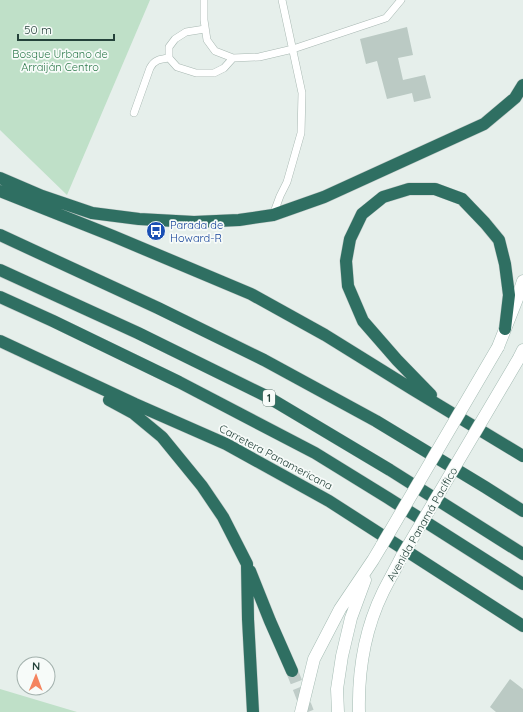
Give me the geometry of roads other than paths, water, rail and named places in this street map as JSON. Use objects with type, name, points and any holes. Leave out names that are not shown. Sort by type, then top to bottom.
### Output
[{"type":"highway","points":[[0,178],[42,196],[92,214],[139,219],[194,222],[239,220],[273,215],[324,197],[484,124],[515,98],[523,85]]},
{"type":"highway","points":[[443,408],[397,360],[363,321],[348,286],[346,261],[350,238],[362,214],[383,197],[409,189],[435,189],[462,199],[499,240],[505,264],[509,295],[505,329]]},
{"type":"highway","points":[[0,191],[113,236],[251,294],[325,335],[523,456]]},
{"type":"highway","points":[[0,235],[158,308],[264,360],[376,422],[523,511]]},
{"type":"highway","name":"1","points":[[0,270],[138,333],[266,396],[390,470],[523,554]]},
{"type":"highway","points":[[0,297],[179,382],[315,453],[523,584]]},
{"type":"highway","name":"Carretera Panamericana","points":[[0,341],[135,404],[226,444],[329,501],[523,626]]},
{"type":"highway","points":[[31,355],[133,412],[162,437],[202,486],[223,517],[247,564],[292,670]]},
{"type":"highway","points":[[247,564],[248,627],[253,712]]},
{"type":"main road","name":"Avenida Panamá Pacífico","points":[[301,712],[314,659],[340,609],[373,560],[498,347],[523,282]]},
{"type":"main road","name":"Avenida Panamá Pacífico","points":[[359,712],[361,672],[367,639],[373,616],[383,592],[402,556],[521,354]]},
{"type":"main road","name":"Avenida Panamá Pacífico","points":[[338,712],[338,689],[342,656],[354,612],[373,560]]},
{"type":"lane","points":[[204,0],[204,20],[207,40],[215,51],[233,58],[258,57],[293,49],[386,18],[401,0]]},
{"type":"lane","points":[[273,215],[287,182],[301,133],[302,92],[282,0]]},
{"type":"lane","points":[[205,29],[186,32],[175,39],[169,47],[169,58],[177,67],[196,73],[214,73],[224,68],[233,58]]},
{"type":"lane","points":[[134,113],[150,68],[157,60],[169,58]]},
{"type":"tunnel","points":[[292,671],[308,712]]},
{"type":"place","name":"Parada de Howard-R","points":[[156,231]]},
{"type":"park label","name":"Bosque Urbano de Arraiján Centro","points":[[60,60]]}]
